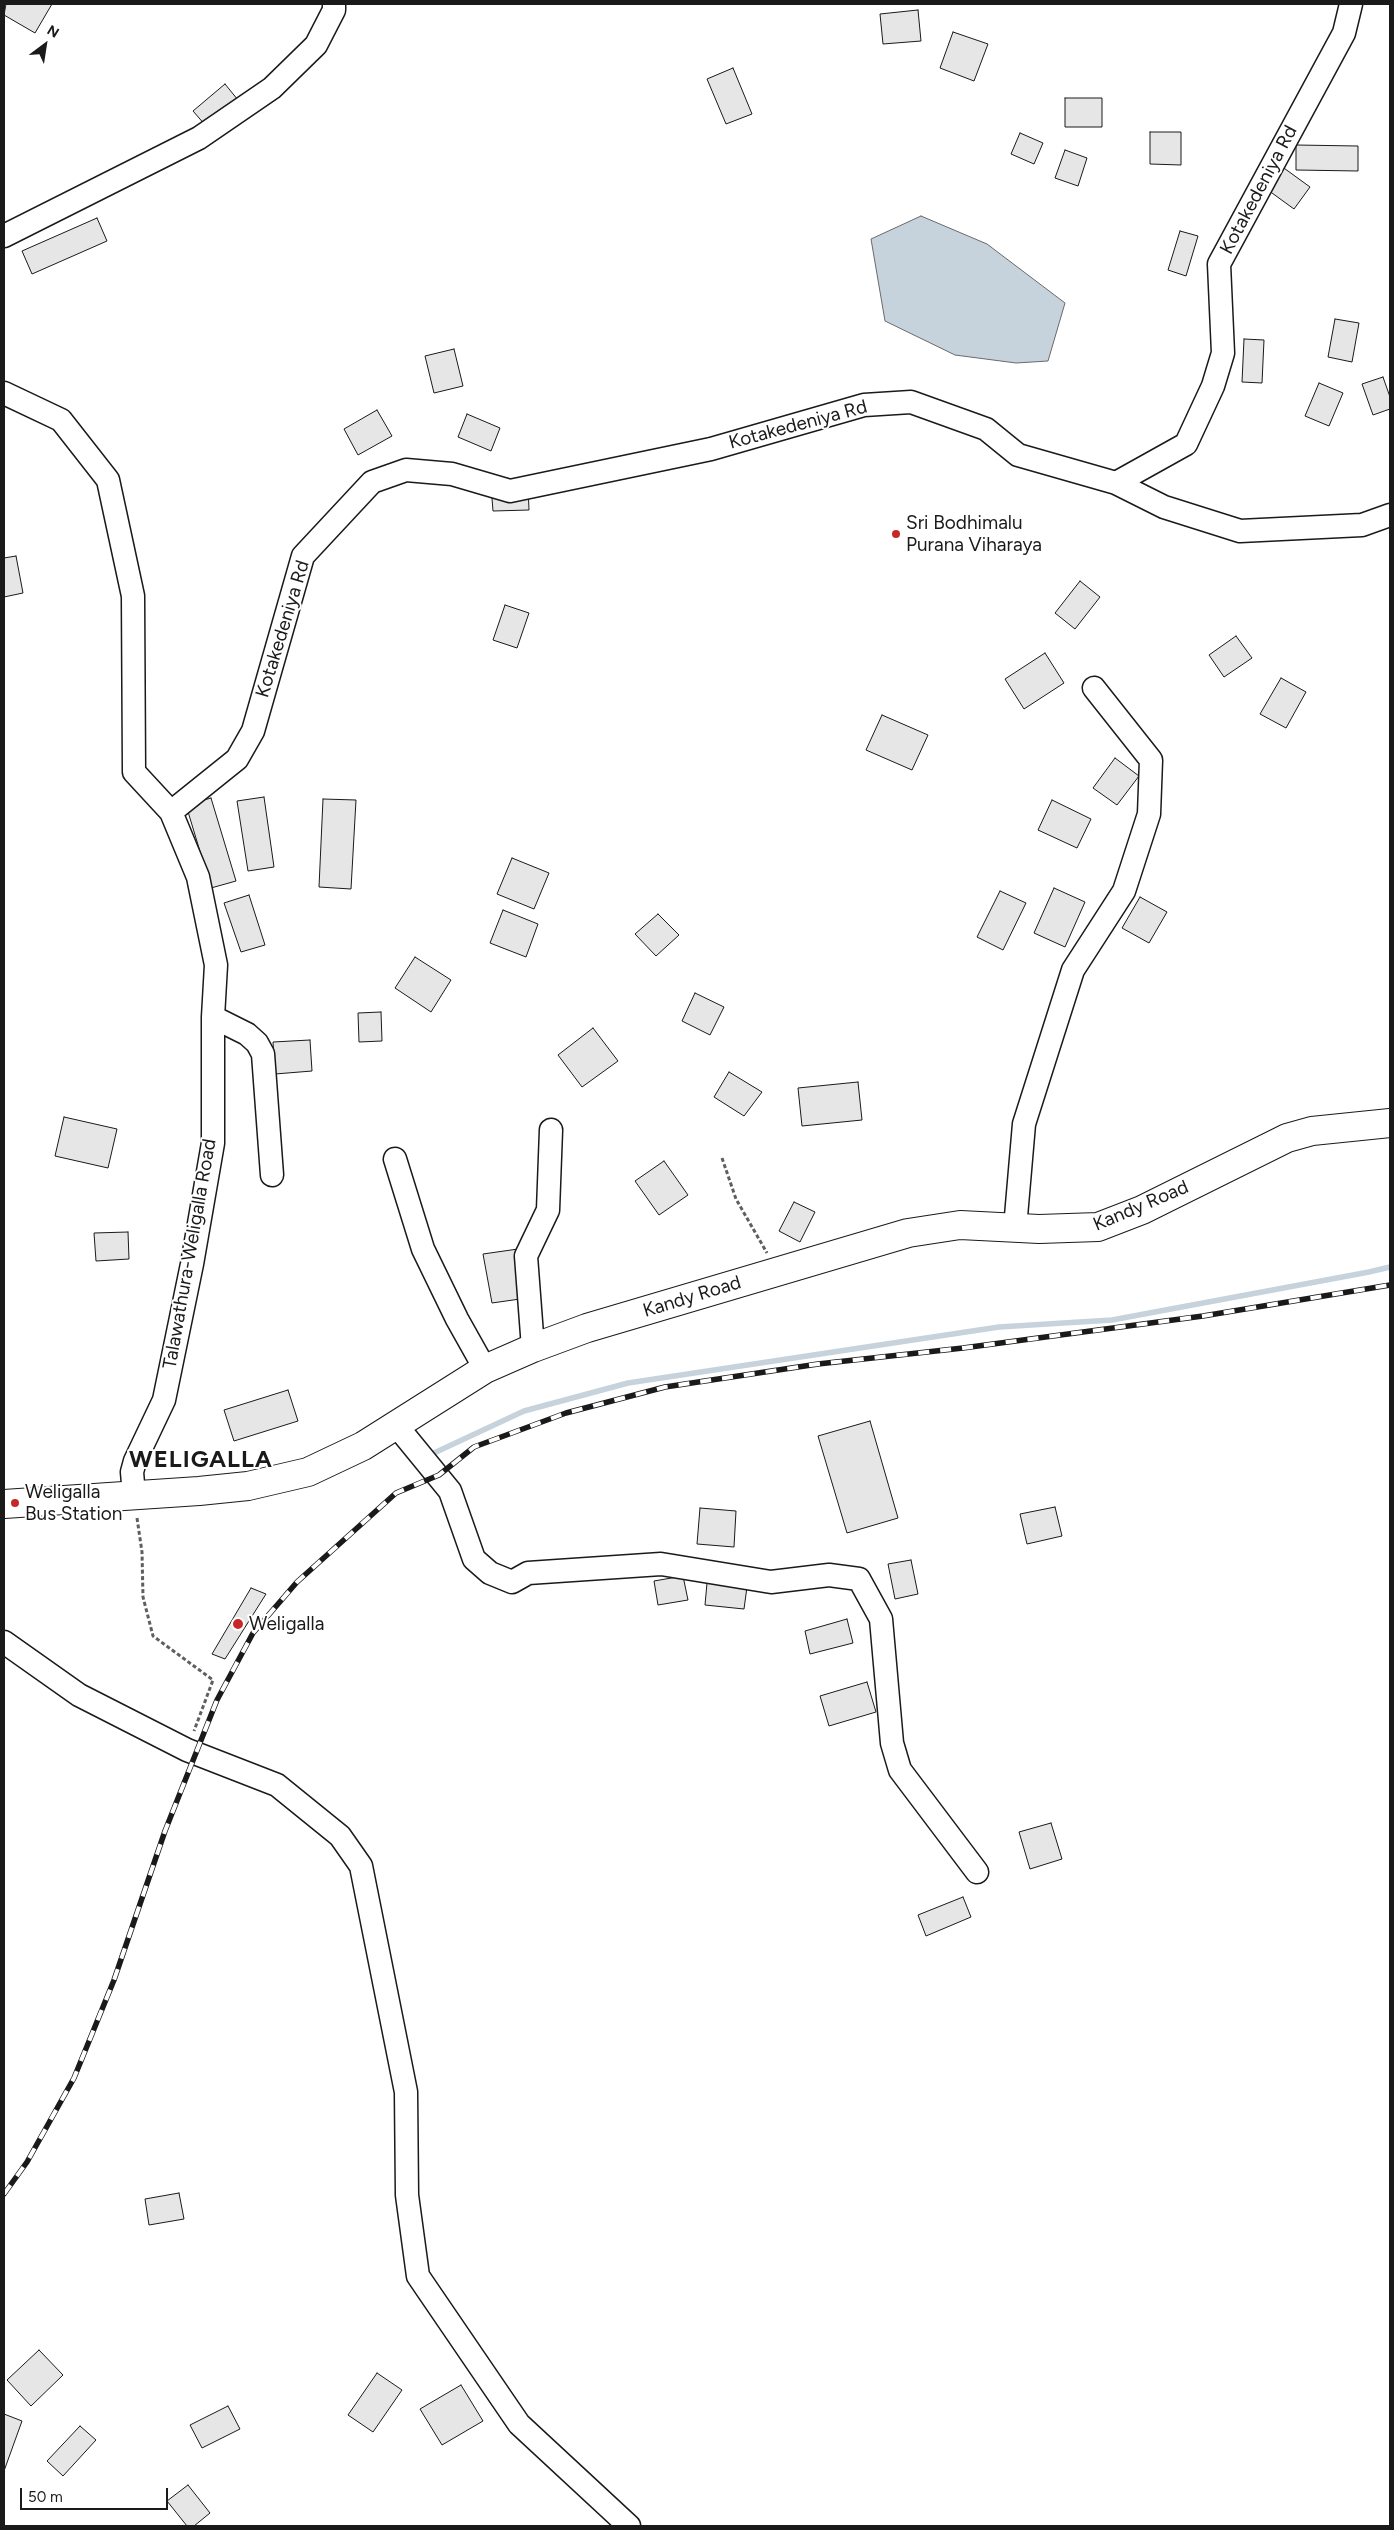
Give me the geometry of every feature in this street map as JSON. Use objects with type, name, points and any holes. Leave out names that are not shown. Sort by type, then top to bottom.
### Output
[{"type":"highway","name":"Kandy Road","points":[[4,1504],[199,1491],[276,1480],[308,1472],[335,1460],[396,1425],[485,1369],[532,1348],[588,1328],[908,1233],[935,1228],[983,1225],[1082,1230],[1098,1227],[1142,1210],[1287,1138],[1321,1130],[1390,1123]]},
{"type":"street","points":[[4,236],[199,138],[272,88],[316,45],[334,10],[334,4]]},
{"type":"street","name":"Kotakedeniya Rd","points":[[171,812],[237,759],[253,731],[303,556],[372,482],[406,470],[452,474],[510,491],[711,449],[864,405],[911,402],[986,429],[1018,455],[1116,483],[1186,444],[1213,386],[1223,353],[1219,264],[1344,33],[1351,4]]},
{"type":"street","name":"Talawathura-Weligalla Road","points":[[4,394],[61,420],[108,480],[133,596],[134,772],[171,812],[198,877],[216,965],[213,1017],[211,1152],[192,1264],[164,1400],[135,1461],[132,1472],[134,1495]]},
{"type":"street","points":[[1116,483],[1164,507],[1240,531],[1362,525],[1390,515]]},
{"type":"street","points":[[1015,1228],[1024,1124],[1073,970],[1124,891],[1149,814],[1151,760],[1094,688]]},
{"type":"street","points":[[213,1017],[247,1034],[257,1043],[263,1054],[272,1175]]},
{"type":"street","points":[[532,1348],[526,1256],[548,1210],[552,1130]]},
{"type":"street","points":[[395,1159],[423,1250],[457,1319],[485,1369]]},
{"type":"street","points":[[396,1425],[450,1491],[474,1559],[490,1572],[512,1582],[528,1573],[661,1564],[771,1582],[829,1575],[859,1579],[881,1620],[892,1743],[900,1770],[977,1872]]},
{"type":"street","points":[[4,1642],[79,1695],[187,1750],[277,1785],[340,1836],[361,1866],[406,2092],[407,2195],[418,2276],[519,2424],[629,2526]]},
{"type":"path","points":[[722,1158],[736,1198],[775,1272]]},
{"type":"path","points":[[134,1495],[142,1552],[143,1597],[152,1636],[213,1680],[187,1750]]},
{"type":"shaded area","points":[[921,216],[987,244],[1065,303],[1048,361],[1016,363],[955,355],[885,321],[871,239]]},
{"type":"building","points":[[6,4],[52,4],[35,33],[4,15]]},
{"type":"building","points":[[918,10],[921,41],[883,44],[880,14]]},
{"type":"building","points":[[953,32],[988,44],[974,81],[940,68]]},
{"type":"building","points":[[733,68],[752,114],[726,124],[707,79]]},
{"type":"building","points":[[225,84],[238,100],[206,126],[193,111]]},
{"type":"building","points":[[1065,98],[1102,98],[1102,127],[1065,127]]},
{"type":"building","points":[[1150,132],[1181,132],[1181,165],[1150,164]]},
{"type":"building","points":[[1020,133],[1043,143],[1034,164],[1011,154]]},
{"type":"building","points":[[1296,145],[1358,146],[1358,171],[1296,170]]},
{"type":"building","points":[[1065,150],[1087,158],[1078,186],[1055,178]]},
{"type":"building","points":[[1277,163],[1310,187],[1294,209],[1261,185]]},
{"type":"building","points":[[97,218],[107,241],[32,274],[22,251]]},
{"type":"building","points":[[1180,231],[1198,236],[1186,276],[1168,270]]},
{"type":"building","points":[[1335,319],[1359,323],[1352,362],[1328,357]]},
{"type":"building","points":[[1244,339],[1264,340],[1262,383],[1242,382]]},
{"type":"building","points":[[454,349],[463,386],[434,393],[425,356]]},
{"type":"building","points":[[1383,377],[1390,397],[1390,409],[1373,415],[1362,384]]},
{"type":"building","points":[[1319,383],[1343,393],[1329,426],[1305,416]]},
{"type":"building","points":[[377,410],[392,436],[358,455],[344,429]]},
{"type":"building","points":[[467,414],[500,428],[491,451],[458,437]]},
{"type":"building","points":[[528,485],[529,510],[493,511],[491,486]]},
{"type":"building","points":[[16,556],[23,593],[4,597],[4,558]]},
{"type":"building","points":[[1080,581],[1100,597],[1075,629],[1055,613]]},
{"type":"building","points":[[505,605],[529,613],[517,648],[493,640]]},
{"type":"building","points":[[1236,636],[1252,658],[1224,677],[1209,655]]},
{"type":"building","points":[[1045,653],[1064,683],[1024,709],[1005,679]]},
{"type":"building","points":[[1281,678],[1306,692],[1286,728],[1260,714]]},
{"type":"building","points":[[882,715],[928,735],[912,770],[866,750]]},
{"type":"building","points":[[1115,758],[1139,776],[1117,805],[1093,788]]},
{"type":"building","points":[[264,797],[274,867],[248,871],[237,801]]},
{"type":"building","points":[[211,798],[236,881],[211,888],[186,805]]},
{"type":"building","points":[[323,799],[356,800],[351,889],[319,887]]},
{"type":"building","points":[[1052,800],[1091,819],[1077,848],[1038,830]]},
{"type":"building","points":[[512,858],[549,873],[534,909],[497,894]]},
{"type":"building","points":[[1054,888],[1085,902],[1065,947],[1034,933]]},
{"type":"building","points":[[1000,891],[1026,903],[1003,950],[977,937]]},
{"type":"building","points":[[249,895],[265,945],[241,952],[224,903]]},
{"type":"building","points":[[1140,897],[1167,912],[1149,943],[1122,928]]},
{"type":"building","points":[[503,910],[538,924],[526,957],[490,943]]},
{"type":"building","points":[[658,914],[679,935],[656,956],[635,934]]},
{"type":"building","points":[[415,957],[451,980],[431,1012],[395,988]]},
{"type":"building","points":[[695,993],[724,1007],[710,1035],[682,1021]]},
{"type":"building","points":[[381,1012],[382,1041],[359,1042],[358,1013]]},
{"type":"building","points":[[593,1028],[618,1061],[582,1087],[558,1055]]},
{"type":"building","points":[[310,1040],[312,1071],[275,1074],[273,1042]]},
{"type":"building","points":[[729,1072],[762,1092],[744,1116],[714,1097]]},
{"type":"building","points":[[858,1082],[862,1120],[802,1126],[798,1088]]},
{"type":"building","points":[[64,1117],[117,1129],[108,1168],[55,1156]]},
{"type":"building","points":[[664,1161],[688,1195],[659,1215],[635,1181]]},
{"type":"building","points":[[794,1202],[815,1212],[800,1242],[779,1231]]},
{"type":"building","points":[[128,1232],[129,1259],[96,1261],[94,1233]]},
{"type":"building","points":[[518,1249],[527,1298],[492,1303],[483,1254]]},
{"type":"building","points":[[288,1390],[298,1421],[234,1441],[224,1410]]},
{"type":"building","points":[[870,1421],[898,1518],[847,1533],[818,1436]]},
{"type":"building","points":[[1055,1507],[1062,1536],[1027,1544],[1020,1514]]},
{"type":"building","points":[[700,1508],[736,1511],[734,1547],[697,1544]]},
{"type":"building","points":[[911,1560],[918,1594],[895,1599],[888,1564]]},
{"type":"building","points":[[683,1576],[688,1600],[658,1605],[654,1581]]},
{"type":"building","points":[[707,1583],[747,1587],[744,1609],[705,1605]]},
{"type":"building","name":"Weligalla","points":[[251,1588],[266,1594],[225,1659],[212,1654]]},
{"type":"building","points":[[847,1619],[853,1643],[810,1654],[805,1631]]},
{"type":"building","points":[[867,1682],[876,1712],[829,1726],[820,1696]]},
{"type":"building","points":[[1051,1823],[1062,1859],[1030,1869],[1019,1832]]},
{"type":"building","points":[[963,1897],[971,1917],[926,1936],[918,1915]]},
{"type":"building","points":[[179,2193],[184,2219],[149,2225],[145,2199]]},
{"type":"building","points":[[39,2350],[63,2375],[31,2406],[7,2380]]},
{"type":"building","points":[[377,2373],[402,2390],[373,2432],[348,2415]]},
{"type":"building","points":[[461,2385],[483,2421],[442,2445],[420,2409]]},
{"type":"building","points":[[228,2406],[240,2429],[202,2448],[190,2425]]},
{"type":"building","points":[[4,2414],[22,2421],[4,2471]]},
{"type":"building","points":[[80,2426],[96,2440],[63,2476],[47,2461]]},
{"type":"building","points":[[188,2485],[210,2513],[194,2526],[187,2526],[167,2501]]},
{"type":"waterway","points":[[434,1453],[524,1411],[628,1383],[999,1327],[1112,1320],[1390,1267]]},
{"type":"railway","points":[[4,2194],[27,2162],[74,2078],[114,1980],[165,1831],[217,1700],[253,1633],[297,1582],[396,1493],[439,1475],[474,1447],[566,1413],[665,1387],[818,1364],[963,1348],[1203,1316],[1390,1285]]},
{"type":"place","name":"Sri Bodhimalu Purana Viharaya","points":[[896,534]]},
{"type":"place","name":"Weligalla Bus Station","points":[[15,1503]]},
{"type":"place","name":"Weligalla","points":[[238,1624]]},
{"type":"district","name":"WELIGALLA","points":[[201,1460]]}]
